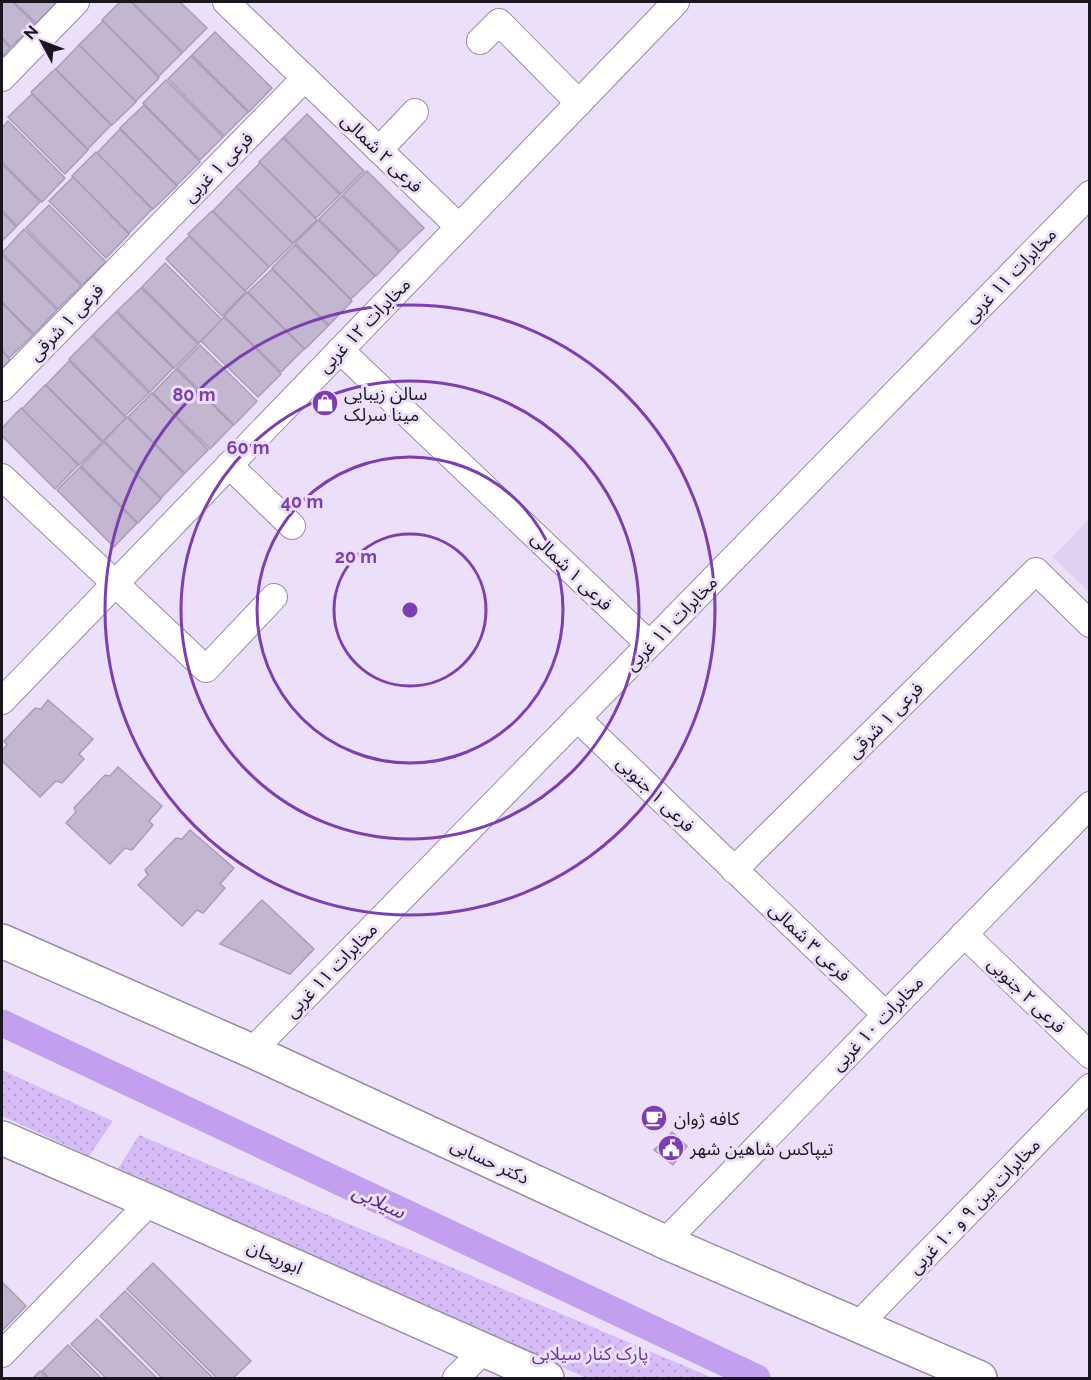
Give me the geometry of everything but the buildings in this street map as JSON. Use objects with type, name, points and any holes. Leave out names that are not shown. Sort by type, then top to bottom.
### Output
[{"type":"main road","name":"دکتر حسابی","points":[[2,941],[252,1051],[665,1242],[980,1378]]},
{"type":"main road","name":"ابوریحان","points":[[2,1138],[546,1378]]},
{"type":"street","points":[[2,78],[76,2]]},
{"type":"street","points":[[226,2],[305,78]]},
{"type":"street","name":"مخابرات ۱۲ غربی","points":[[2,701],[676,2]]},
{"type":"street","points":[[480,41],[499,22],[579,103]]},
{"type":"street","name":"فرعی ۲ شمالی","points":[[305,78],[459,227]]},
{"type":"street","name":"فرعی ۱ غربی","points":[[131,256],[305,78]]},
{"type":"street","points":[[379,150],[415,112]]},
{"type":"street","name":"مخابرات ۱۱ غربی","points":[[252,1051],[1089,194]]},
{"type":"street","name":"فرعی ۱ شرقی","points":[[2,387],[131,256]]},
{"type":"street","name":"فرعی ۱ شمالی","points":[[340,350],[650,644]]},
{"type":"street","points":[[229,465],[292,526]]},
{"type":"street","points":[[2,477],[206,669],[274,597]]},
{"type":"street","name":"فرعی ۱ شرقی","points":[[734,870],[1036,571],[1089,624]]},
{"type":"street","name":"فرعی ۱ جنوبی","points":[[577,718],[734,870]]},
{"type":"street","name":"مخابرات ۱۰ غربی","points":[[665,1242],[1089,805]]},
{"type":"street","name":"فرعی ۳ شمالی","points":[[734,870],[885,1014]]},
{"type":"street","name":"فرعی ۲ جنوبی","points":[[964,934],[1089,1055]]},
{"type":"street","name":"مخابرات بین ۹ و ۱۰ غربی","points":[[858,1325],[1089,1087]]},
{"type":"street","points":[[2,1354],[150,1202]]},
{"type":"street","points":[[456,1378],[484,1350]]},
{"type":"shaded area","points":[[1089,519],[1089,592],[1053,557]]},
{"type":"green space","points":[[2,1070],[113,1121],[89,1156],[2,1116]]},
{"type":"green space","name":"پارک کنار سیلابی","points":[[139,1135],[713,1378],[586,1378],[471,1325],[116,1172]]},
{"type":"waterway","name":"سیلابی","points":[[2,1023],[757,1378]]},
{"type":"place","name":"سالن زیبایی مینا سرلک","points":[[325,403]]},
{"type":"place","name":"کافه ژوان","points":[[654,1118]]},
{"type":"place","name":"تیپاکس شاهین شهر","points":[[671,1148]]}]
